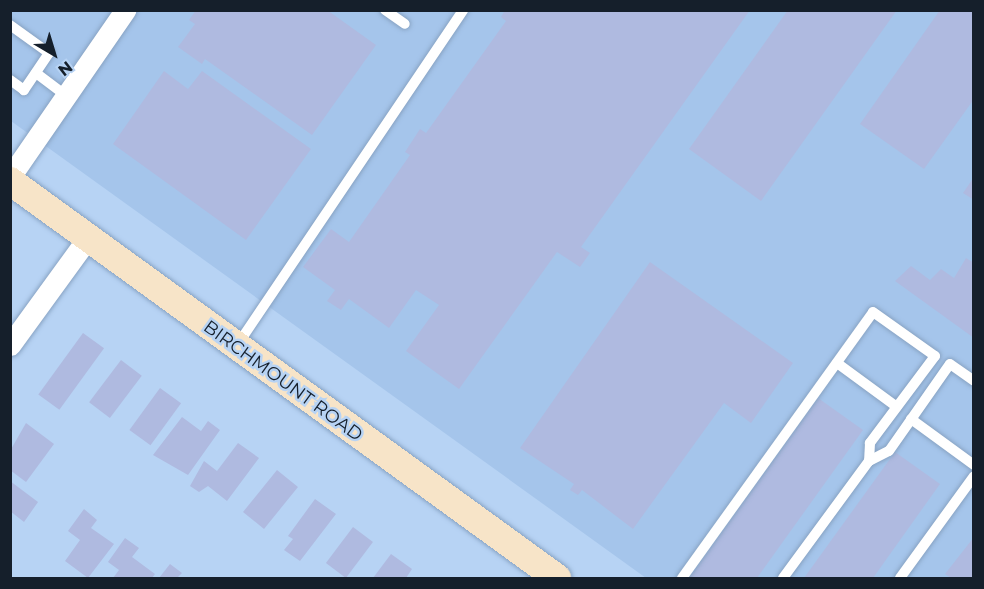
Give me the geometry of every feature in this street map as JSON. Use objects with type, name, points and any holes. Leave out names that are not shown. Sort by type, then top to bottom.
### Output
[{"type":"main road","name":"BIRCHMOUNT ROAD","points":[[10,179],[87,239],[557,579]]},
{"type":"street","points":[[10,179],[125,10]]},
{"type":"street","points":[[10,345],[87,239]]},
{"type":"lane","points":[[386,10],[405,24]]},
{"type":"lane","points":[[236,347],[463,10]]},
{"type":"lane","points":[[10,25],[50,53],[24,90],[10,80]]},
{"type":"lane","points":[[36,73],[67,96]]},
{"type":"lane","points":[[682,579],[873,312],[935,356],[870,443],[869,461]]},
{"type":"lane","points":[[837,363],[897,407]]},
{"type":"lane","points":[[783,579],[869,461],[889,451],[950,364],[974,381]]},
{"type":"lane","points":[[911,420],[974,465]]},
{"type":"lane","points":[[900,579],[974,476]]},
{"type":"shaded area","points":[[11,11],[973,11],[973,578],[646,578],[11,121]]},
{"type":"building","points":[[196,10],[327,10],[376,45],[312,135],[205,59],[202,64],[178,47],[195,24],[189,20]]},
{"type":"building","points":[[505,10],[750,10],[581,247],[590,253],[580,267],[557,252],[459,389],[406,351],[439,305],[416,290],[389,328],[349,299],[341,310],[327,301],[335,290],[303,267],[331,229],[349,242],[410,155],[405,152],[420,129],[426,133],[506,21],[501,17]]},
{"type":"building","points":[[788,10],[897,10],[761,201],[689,149]]},
{"type":"building","points":[[940,10],[974,10],[974,99],[924,169],[860,124]]},
{"type":"building","points":[[164,71],[188,89],[202,71],[311,149],[246,240],[113,144]]},
{"type":"building","points":[[974,177],[974,200],[963,193]]},
{"type":"building","points":[[966,258],[974,263],[974,338],[895,281],[911,266],[930,280],[941,269],[954,278]]},
{"type":"building","points":[[650,262],[793,363],[751,423],[724,403],[633,529],[582,490],[578,495],[570,490],[574,484],[520,448]]},
{"type":"building","points":[[83,333],[104,348],[59,410],[38,394]]},
{"type":"building","points":[[121,360],[142,376],[110,418],[89,402]]},
{"type":"building","points":[[160,388],[181,403],[150,445],[129,430]]},
{"type":"building","points":[[818,398],[863,430],[757,578],[689,578]]},
{"type":"building","points":[[182,417],[201,431],[208,421],[220,430],[188,475],[153,455]]},
{"type":"building","points":[[26,423],[54,444],[26,482],[10,470],[10,451]]},
{"type":"building","points":[[238,443],[259,458],[227,501],[208,486],[199,492],[190,486],[204,461],[217,471]]},
{"type":"building","points":[[895,452],[940,484],[873,578],[804,578]]},
{"type":"building","points":[[277,470],[298,487],[264,529],[243,512]]},
{"type":"building","points":[[10,481],[38,502],[24,522],[10,511]]},
{"type":"building","points":[[315,499],[336,514],[300,561],[284,550],[293,539],[288,536]]},
{"type":"building","points":[[84,509],[97,520],[91,528],[114,544],[88,578],[65,561],[80,540],[68,531]]},
{"type":"building","points":[[353,527],[373,542],[346,578],[326,563]]},
{"type":"building","points":[[974,537],[974,578],[951,578],[945,574]]},
{"type":"building","points":[[125,538],[139,548],[132,557],[155,574],[152,578],[113,578],[119,570],[108,562]]},
{"type":"building","points":[[391,554],[412,569],[406,578],[373,578]]},
{"type":"building","points":[[170,564],[182,573],[177,578],[159,578]]}]
